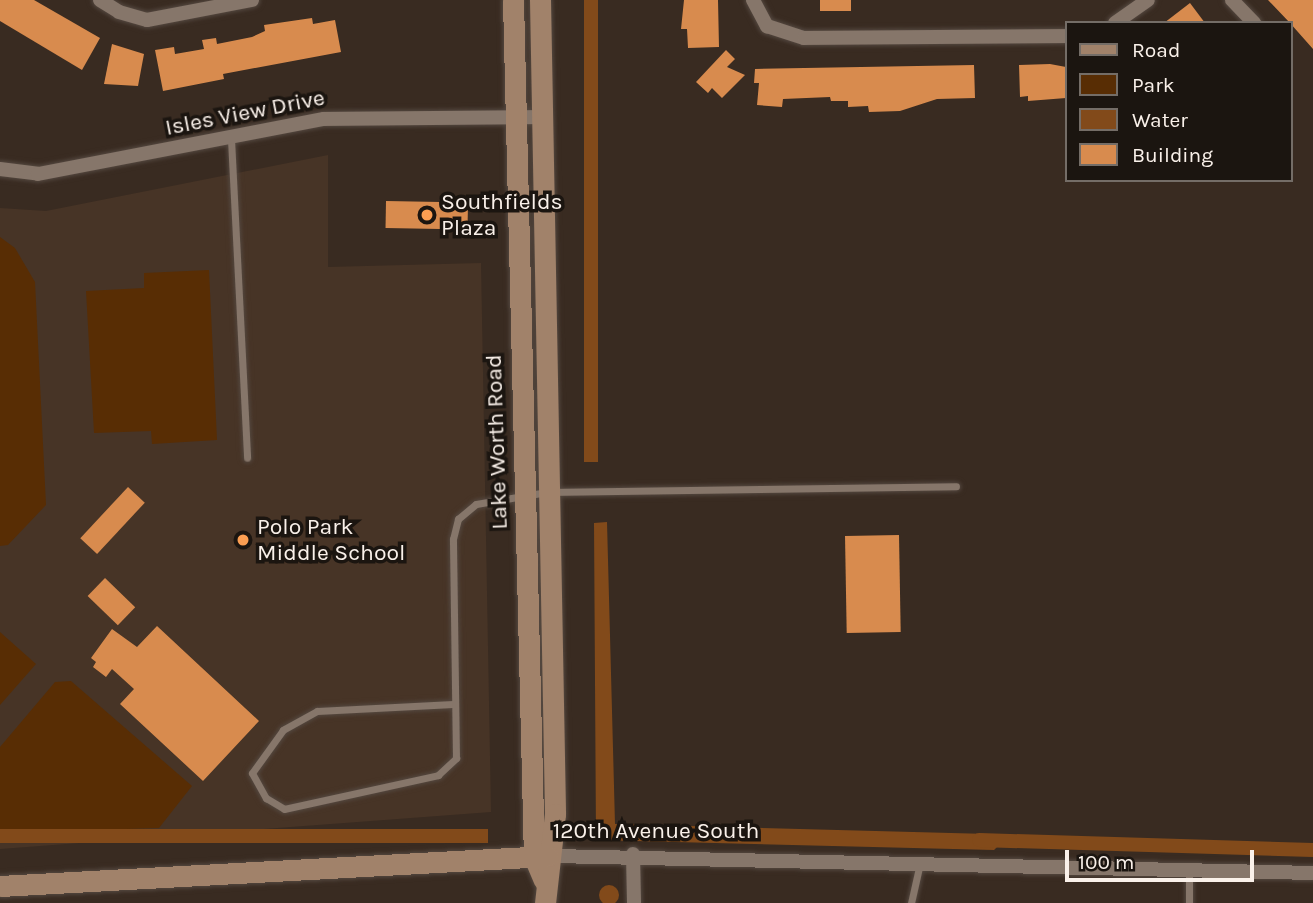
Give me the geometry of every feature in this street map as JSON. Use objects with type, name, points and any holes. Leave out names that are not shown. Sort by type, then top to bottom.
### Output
[{"type":"street","points":[[100,0],[119,12],[147,20],[252,0]]},
{"type":"street","name":"Lake Worth Road","points":[[513,0],[525,493],[544,856]]},
{"type":"street","name":"Lake Worth Road","points":[[540,0],[547,492],[545,903]]},
{"type":"street","points":[[753,0],[766,26],[804,38],[1064,36]]},
{"type":"street","points":[[1118,21],[1148,0]]},
{"type":"street","points":[[1232,0],[1252,21]]},
{"type":"street","name":"Isles View Drive","points":[[0,169],[38,174],[324,119],[542,117]]},
{"type":"street","points":[[633,854],[634,903]]},
{"type":"street","name":"120th Avenue South","points":[[0,886],[544,856],[633,854],[1313,873]]},
{"type":"lane","points":[[231,139],[247,458]]},
{"type":"lane","points":[[453,704],[317,711],[282,730],[252,773],[266,798],[284,809],[438,775],[456,758],[458,732],[453,704],[453,539],[458,519],[476,504],[525,493],[547,492],[956,486]]},
{"type":"lane","points":[[911,903],[920,862]]},
{"type":"lane","points":[[1189,870],[1189,903]]},
{"type":"shaded area","name":"Polo Park Middle School","points":[[328,155],[328,267],[481,263],[491,812],[0,849],[0,208],[46,211]]},
{"type":"green space","points":[[0,237],[15,248],[35,282],[46,505],[8,545],[0,546]]},
{"type":"green space","points":[[209,270],[217,440],[152,444],[151,431],[94,433],[86,291],[144,288],[144,273]]},
{"type":"green space","points":[[0,632],[36,664],[0,705]]},
{"type":"green space","points":[[71,681],[192,786],[159,828],[0,833],[0,747],[55,682]]},
{"type":"water","points":[[584,0],[598,0],[598,462],[584,462]]},
{"type":"water","points":[[607,522],[615,824],[989,834],[999,845],[994,850],[596,840],[594,523]]},
{"type":"water","points":[[0,829],[488,829],[488,843],[0,843]]},
{"type":"water","points":[[605,886],[613,886],[618,891],[618,899],[613,904],[605,904],[600,899],[600,891]]},
{"type":"building","points":[[0,0],[34,0],[100,38],[82,70],[0,21]]},
{"type":"building","points":[[684,0],[718,0],[719,47],[688,48],[687,29],[681,29]]},
{"type":"building","points":[[820,0],[851,0],[851,11],[820,11]]},
{"type":"building","points":[[1268,0],[1313,0],[1313,49],[1292,25],[1292,21],[1288,21]]},
{"type":"building","points":[[1190,3],[1204,21],[1167,21]]},
{"type":"building","points":[[312,18],[313,24],[335,20],[341,52],[223,74],[224,79],[163,91],[155,50],[174,47],[175,54],[204,49],[202,40],[216,38],[217,44],[252,37],[265,31],[264,25]]},
{"type":"building","points":[[112,44],[144,54],[138,86],[104,84]]},
{"type":"building","points":[[726,50],[735,59],[727,67],[745,75],[722,98],[712,88],[708,93],[696,82]]},
{"type":"building","points":[[1050,64],[1064,67],[1064,98],[1028,101],[1028,96],[1020,97],[1019,65]]},
{"type":"building","points":[[974,65],[975,98],[937,99],[900,111],[869,112],[868,106],[848,107],[848,101],[831,101],[830,97],[783,99],[782,107],[757,105],[759,83],[754,83],[755,69]]},
{"type":"building","name":"Southfields Plaza","points":[[386,201],[468,202],[468,229],[386,228]]},
{"type":"building","points":[[128,487],[145,503],[97,554],[80,538]]},
{"type":"building","points":[[899,535],[901,632],[847,633],[845,536]]},
{"type":"building","points":[[105,578],[135,607],[118,625],[88,596]]},
{"type":"building","points":[[157,626],[259,721],[203,781],[120,704],[134,689],[112,669],[106,677],[93,667],[96,662],[91,658],[112,629],[137,647]]},
{"type":"waterway","points":[[979,840],[1313,850]]},
{"type":"place","name":"Southfields Plaza","points":[[427,215]]},
{"type":"place","name":"Polo Park Middle School","points":[[243,540]]}]
